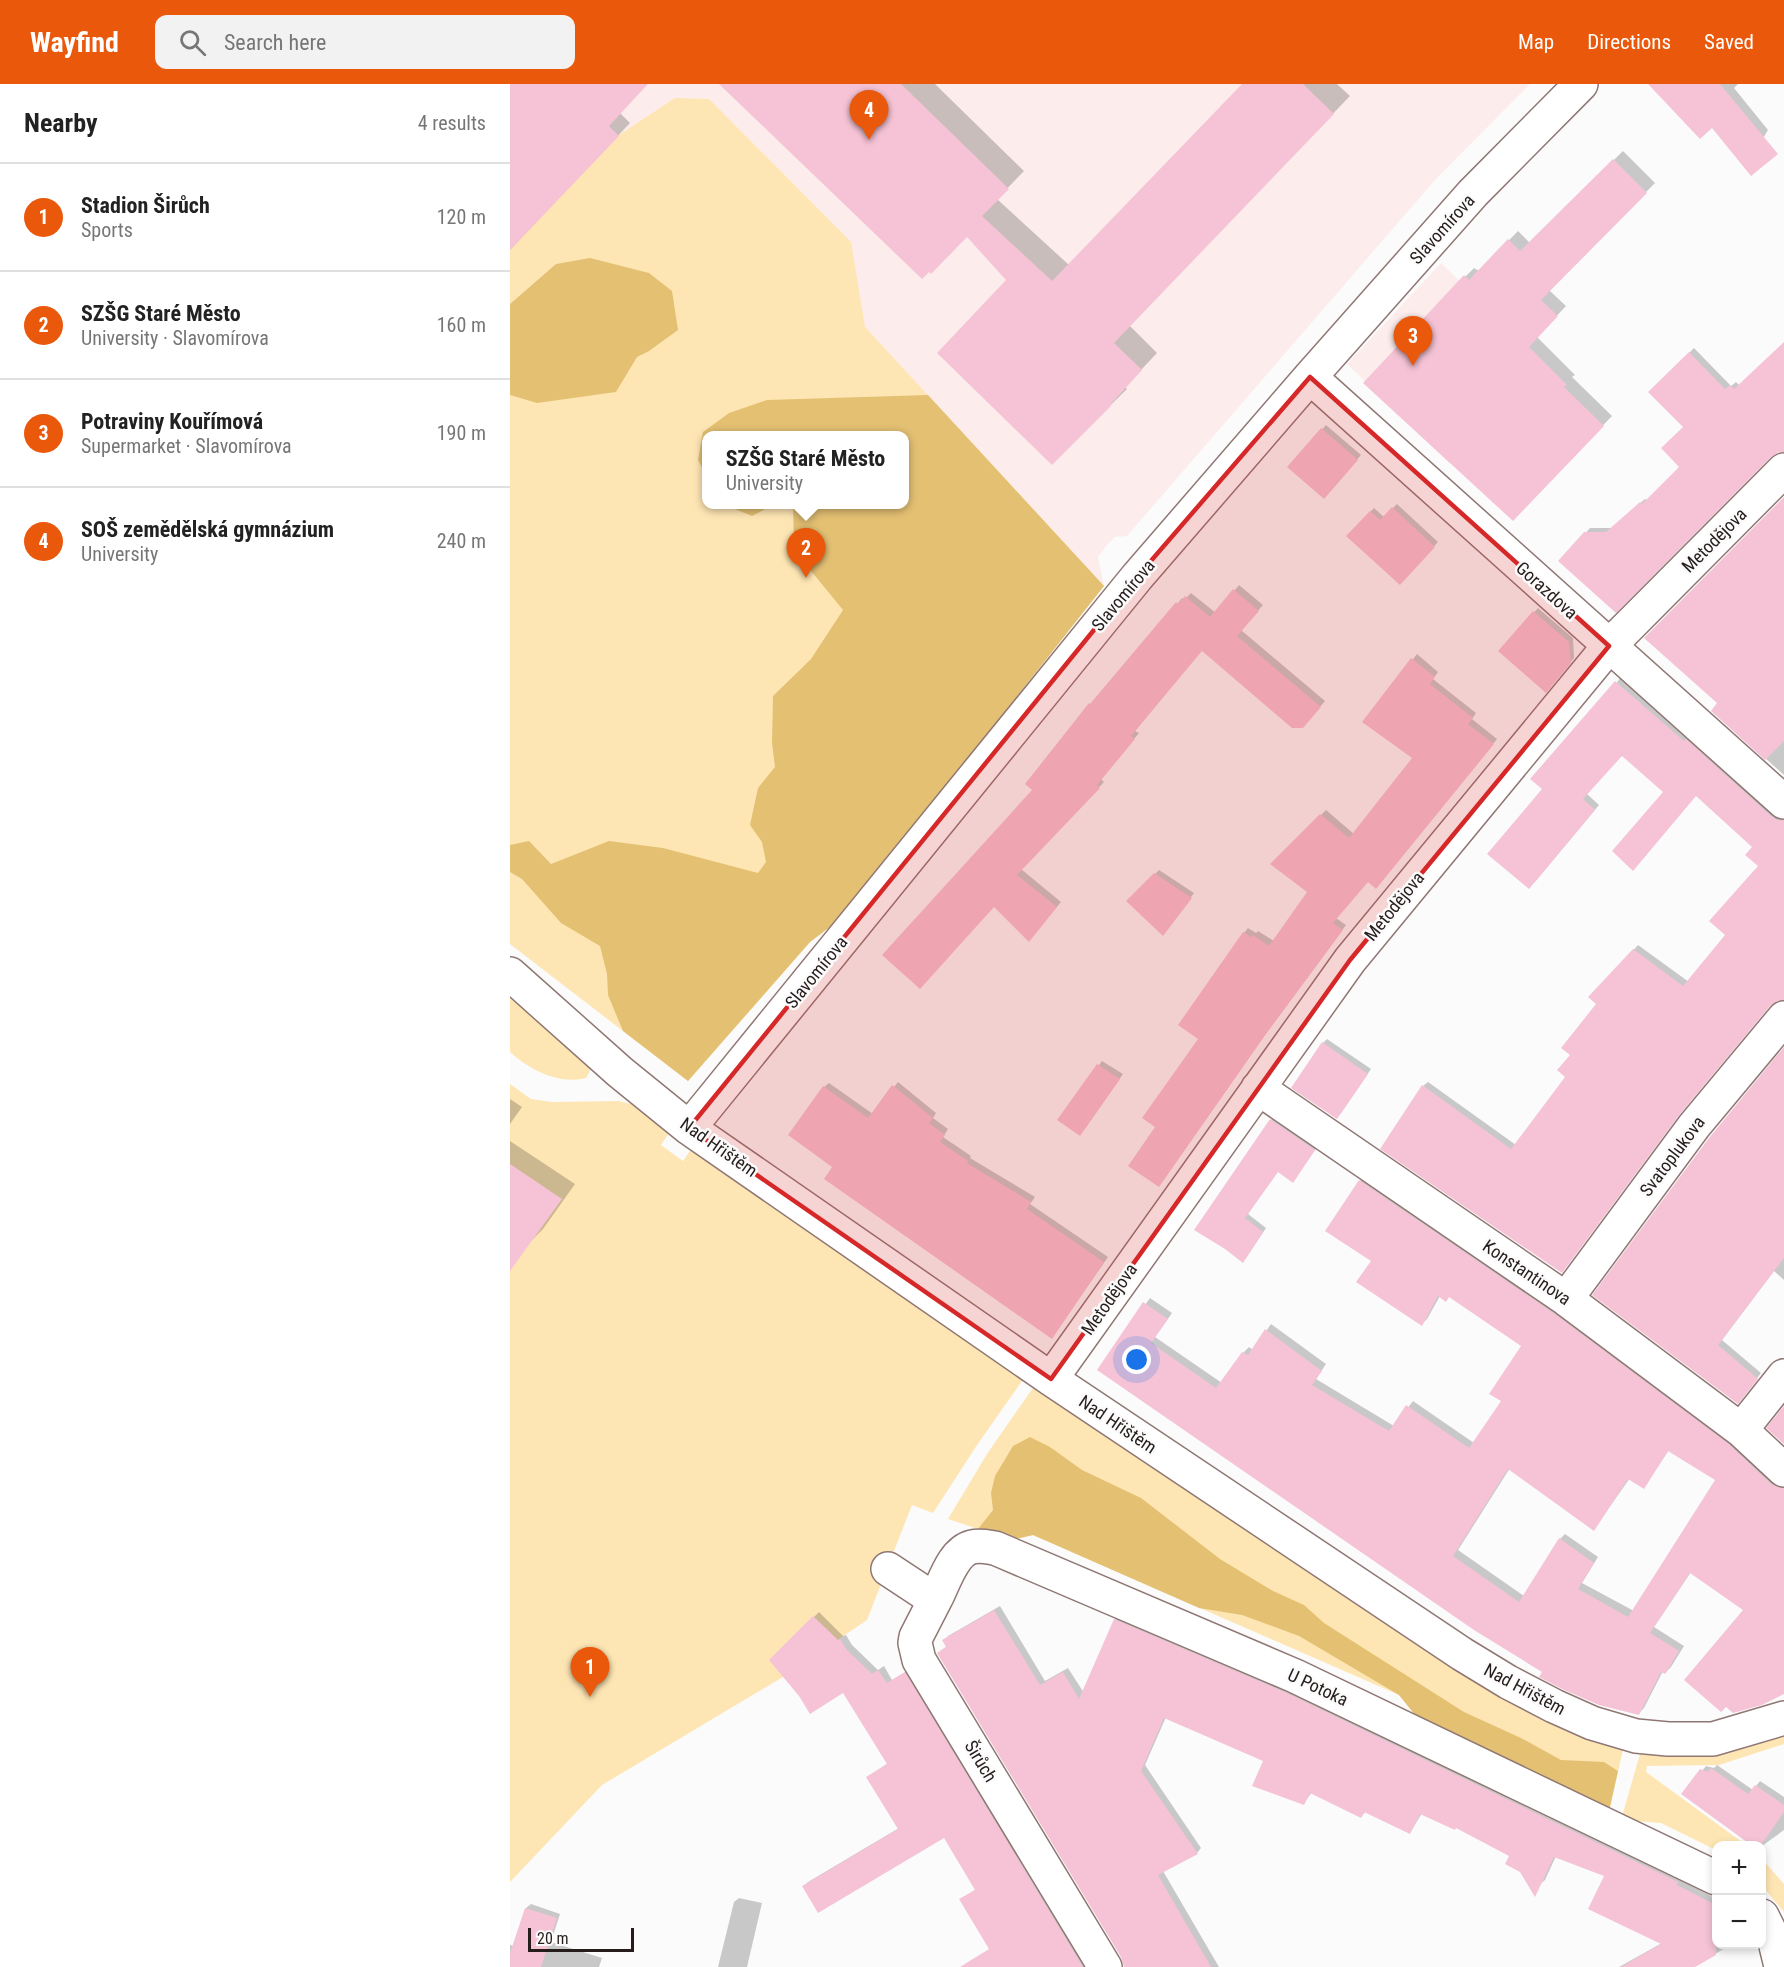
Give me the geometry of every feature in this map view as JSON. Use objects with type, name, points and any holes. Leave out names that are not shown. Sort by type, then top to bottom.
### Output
[{"type":"street","name":"Slavomírova","points":[[689,1128],[1137,577],[1473,193],[1581,84]]},
{"type":"street","name":"Gorazdova","points":[[1310,377],[1784,802]]},
{"type":"street","name":"Metodějova","points":[[1051,1379],[1350,960],[1609,646],[1784,470]]},
{"type":"street","name":"Nad Hřištěm","points":[[510,974],[620,1072],[689,1128],[1051,1379],[1462,1654],[1508,1682],[1554,1706],[1612,1731],[1636,1736],[1713,1739],[1784,1718]]},
{"type":"street","name":"Svatoplukova","points":[[1566,1299],[1694,1126],[1784,1018]]},
{"type":"street","name":"Konstantinova","points":[[1258,1088],[1566,1299],[1741,1430],[1784,1470]]},
{"type":"street","points":[[1741,1430],[1784,1376]]},
{"type":"street","name":"U Potoka","points":[[935,1600],[962,1552],[971,1547],[995,1548],[1296,1676],[1712,1876]]},
{"type":"street","points":[[888,1569],[935,1600]]},
{"type":"street","name":"Širůch","points":[[935,1600],[916,1637],[916,1652],[919,1660],[1106,1967]]},
{"type":"street","points":[[1766,1925],[1775,1942],[1781,1966]]},
{"type":"highlighted area","points":[[1310,377],[1609,646],[1350,960],[1051,1379],[689,1128],[1137,577]]},
{"type":"shaded area","points":[[510,84],[1530,84],[1435,180],[1127,536],[1115,537],[1107,545],[1098,557],[1104,586],[843,917],[810,942],[688,1081],[510,944]]},
{"type":"shaded area","points":[[675,98],[709,99],[851,242],[865,327],[1104,586],[843,917],[810,942],[688,1081],[510,944],[510,248],[616,137]]},
{"type":"shaded area","points":[[590,258],[649,273],[672,291],[678,330],[637,357],[616,392],[537,403],[510,395],[510,304],[556,264]]},
{"type":"shaded area","points":[[1441,263],[1553,371],[1450,464],[1347,364]]},
{"type":"shaded area","points":[[928,395],[1104,586],[843,917],[810,942],[688,1081],[623,1031],[608,995],[607,974],[600,946],[561,923],[522,879],[510,872],[510,845],[529,841],[551,864],[609,841],[663,848],[758,873],[766,862],[762,842],[750,825],[758,788],[775,767],[772,743],[773,696],[811,659],[843,610],[807,566],[794,542],[793,509],[909,509],[909,431],[704,431],[729,413],[767,400]]},
{"type":"shaded area","points":[[702,438],[702,468],[698,460]]},
{"type":"shaded area","points":[[735,509],[765,509],[752,516]]},
{"type":"shaded area","points":[[510,995],[589,1066],[590,1071],[586,1078],[576,1080],[555,1078],[527,1065],[510,1052]]},
{"type":"shaded area","points":[[510,1084],[531,1099],[552,1102],[619,1101],[631,1104],[669,1133],[661,1145],[683,1161],[692,1148],[1027,1374],[933,1513],[912,1505],[867,1620],[783,1677],[602,1785],[510,1882]]},
{"type":"shaded area","points":[[1037,1382],[1384,1622],[1504,1699],[1624,1745],[1608,1816],[1420,1721],[1399,1695],[1033,1535],[1007,1541],[948,1519],[987,1454]]},
{"type":"shaded area","points":[[1030,1437],[1050,1447],[1082,1470],[1141,1498],[1220,1559],[1273,1591],[1304,1605],[1324,1623],[1464,1712],[1523,1739],[1561,1760],[1604,1762],[1618,1771],[1608,1816],[1420,1721],[1399,1695],[1299,1636],[1242,1615],[1199,1608],[1033,1535],[1007,1541],[978,1529],[993,1510],[991,1493],[995,1476],[1013,1446]]},
{"type":"shaded area","points":[[1784,1728],[1784,1744],[1719,1765],[1647,1766],[1646,1772],[1741,1841],[1712,1841],[1712,1848],[1661,1823],[1621,1820],[1642,1747]]},
{"type":"shaded area","points":[[1766,1864],[1784,1884],[1784,1912],[1766,1891]]},
{"type":"building","points":[[510,84],[648,84],[609,126],[619,136],[510,250]]},
{"type":"building","points":[[719,84],[901,84],[1009,189],[982,216],[1052,281],[1242,84],[1303,84],[1334,114],[1114,343],[1142,370],[1111,406],[1052,465],[937,353],[1006,280],[967,237],[931,274],[929,272],[922,279]]},
{"type":"building","points":[[1648,84],[1720,84],[1778,154],[1751,176],[1712,128],[1700,139]]},
{"type":"building","points":[[1613,159],[1647,193],[1541,300],[1558,316],[1529,347],[1567,385],[1564,387],[1604,426],[1513,521],[1363,383],[1464,275],[1469,280],[1508,239],[1520,251]]},
{"type":"building","points":[[1784,342],[1784,452],[1771,457],[1616,613],[1558,561],[1584,532],[1606,532],[1640,502],[1642,504],[1679,467],[1661,448],[1683,427],[1648,392],[1689,352],[1725,389],[1730,385],[1734,389]]},
{"type":"building","points":[[1321,428],[1358,460],[1324,499],[1287,467]]},
{"type":"building","points":[[1784,497],[1784,741],[1765,760],[1711,711],[1717,703],[1644,638]]},
{"type":"building","points":[[1392,507],[1435,547],[1400,585],[1346,536],[1370,511],[1380,520]]},
{"type":"building","points":[[1233,589],[1259,611],[1237,636],[1321,707],[1303,728],[1292,728],[1202,651],[1131,736],[1135,739],[1097,785],[1100,788],[1017,875],[1057,907],[1029,942],[994,907],[920,989],[882,955],[1032,790],[1025,784],[1089,703],[1176,602],[1178,604],[1185,596],[1210,617]]},
{"type":"building","points":[[1533,611],[1569,642],[1571,663],[1546,693],[1498,651]]},
{"type":"building","points":[[1411,658],[1435,677],[1430,684],[1473,718],[1468,724],[1494,744],[1376,889],[1368,882],[1333,923],[1343,930],[1266,1034],[1159,1187],[1128,1166],[1155,1127],[1142,1118],[1198,1039],[1178,1025],[1243,932],[1251,937],[1253,935],[1269,946],[1307,892],[1270,864],[1320,814],[1349,838],[1412,758],[1362,722]]},
{"type":"building","points":[[1615,681],[1684,741],[1686,739],[1771,816],[1777,820],[1784,820],[1784,1000],[1777,1001],[1770,1006],[1680,1114],[1562,1273],[1380,1149],[1422,1085],[1511,1149],[1565,1077],[1557,1070],[1570,1055],[1561,1048],[1596,1004],[1588,997],[1633,949],[1683,986],[1725,935],[1709,921],[1758,866],[1745,855],[1752,847],[1696,796],[1633,871],[1612,851],[1663,792],[1622,756],[1583,799],[1595,810],[1529,889],[1487,854],[1542,789],[1530,779]]},
{"type":"building","points":[[1154,873],[1192,898],[1163,936],[1126,901]]},
{"type":"building","points":[[1322,1042],[1368,1074],[1337,1119],[1291,1088]]},
{"type":"building","points":[[1784,1047],[1784,1258],[1718,1345],[1758,1379],[1738,1404],[1592,1295],[1709,1138]]},
{"type":"building","points":[[1097,1064],[1120,1079],[1080,1136],[1057,1120]]},
{"type":"building","points":[[892,1085],[933,1118],[929,1123],[945,1135],[940,1142],[968,1161],[967,1163],[1031,1202],[1027,1209],[1104,1262],[1052,1339],[824,1179],[832,1167],[788,1135],[823,1086],[868,1118]]},
{"type":"building","points":[[1270,1119],[1315,1150],[1293,1183],[1278,1172],[1245,1218],[1263,1232],[1243,1263],[1194,1230]]},
{"type":"building","points":[[510,1164],[562,1199],[510,1271]]},
{"type":"building","points":[[1359,1180],[1555,1314],[1729,1444],[1771,1484],[1784,1488],[1784,1694],[1762,1705],[1733,1713],[1726,1707],[1721,1712],[1684,1680],[1743,1610],[1690,1573],[1650,1633],[1679,1651],[1665,1674],[1661,1672],[1639,1715],[1599,1705],[1562,1689],[1539,1677],[1542,1672],[1474,1630],[1097,1370],[1143,1302],[1168,1319],[1151,1343],[1216,1388],[1242,1352],[1248,1355],[1265,1329],[1322,1371],[1312,1385],[1389,1431],[1406,1405],[1469,1448],[1501,1401],[1489,1394],[1521,1346],[1449,1297],[1446,1302],[1438,1296],[1422,1326],[1356,1282],[1371,1261],[1325,1231]],"holes":[[[1668,1451],[1715,1480],[1628,1617],[1578,1589],[1594,1563],[1559,1538],[1519,1602],[1453,1556],[1508,1469],[1594,1531],[1628,1479],[1644,1489]]]},
{"type":"building","points":[[1784,1406],[1784,1444],[1766,1428]]},
{"type":"building","points":[[994,1610],[1040,1685],[1063,1672],[1079,1699],[1114,1619],[1287,1693],[1678,1882],[1677,1885],[1712,1903],[1712,1949],[1716,1949],[1716,1955],[1695,1967],[1621,1967],[1661,1944],[1588,1909],[1604,1876],[1554,1857],[1535,1897],[1520,1872],[1505,1864],[1509,1856],[1456,1828],[1455,1830],[1420,1814],[1410,1834],[1364,1812],[1361,1818],[1310,1793],[1304,1805],[1252,1786],[1263,1761],[1164,1718],[1141,1771],[1198,1854],[1158,1875],[1211,1967],[1124,1967],[1121,1957],[937,1653],[946,1647],[942,1640]]},
{"type":"building","points":[[813,1616],[838,1640],[840,1639],[847,1650],[872,1674],[878,1670],[887,1683],[905,1672],[1083,1967],[960,1967],[989,1949],[959,1899],[975,1890],[944,1838],[818,1913],[802,1886],[898,1829],[866,1777],[887,1764],[843,1693],[810,1714],[799,1696],[769,1660]]},
{"type":"building","points":[[1711,1768],[1748,1794],[1755,1785],[1784,1805],[1784,1812],[1764,1841],[1746,1841],[1681,1794],[1700,1769],[1708,1772]]},
{"type":"building","points":[[525,1908],[557,1918],[541,1967],[510,1967],[510,1953]]},
{"type":"place","name":"SOŠ zemědělská gymnázium","points":[[869,140]]},
{"type":"place","name":"Potraviny Kouřímová","points":[[1413,366]]},
{"type":"place","name":"SZŠG Staré Město","points":[[806,578]]},
{"type":"place","name":"Stadion Širůch","points":[[590,1697]]}]
